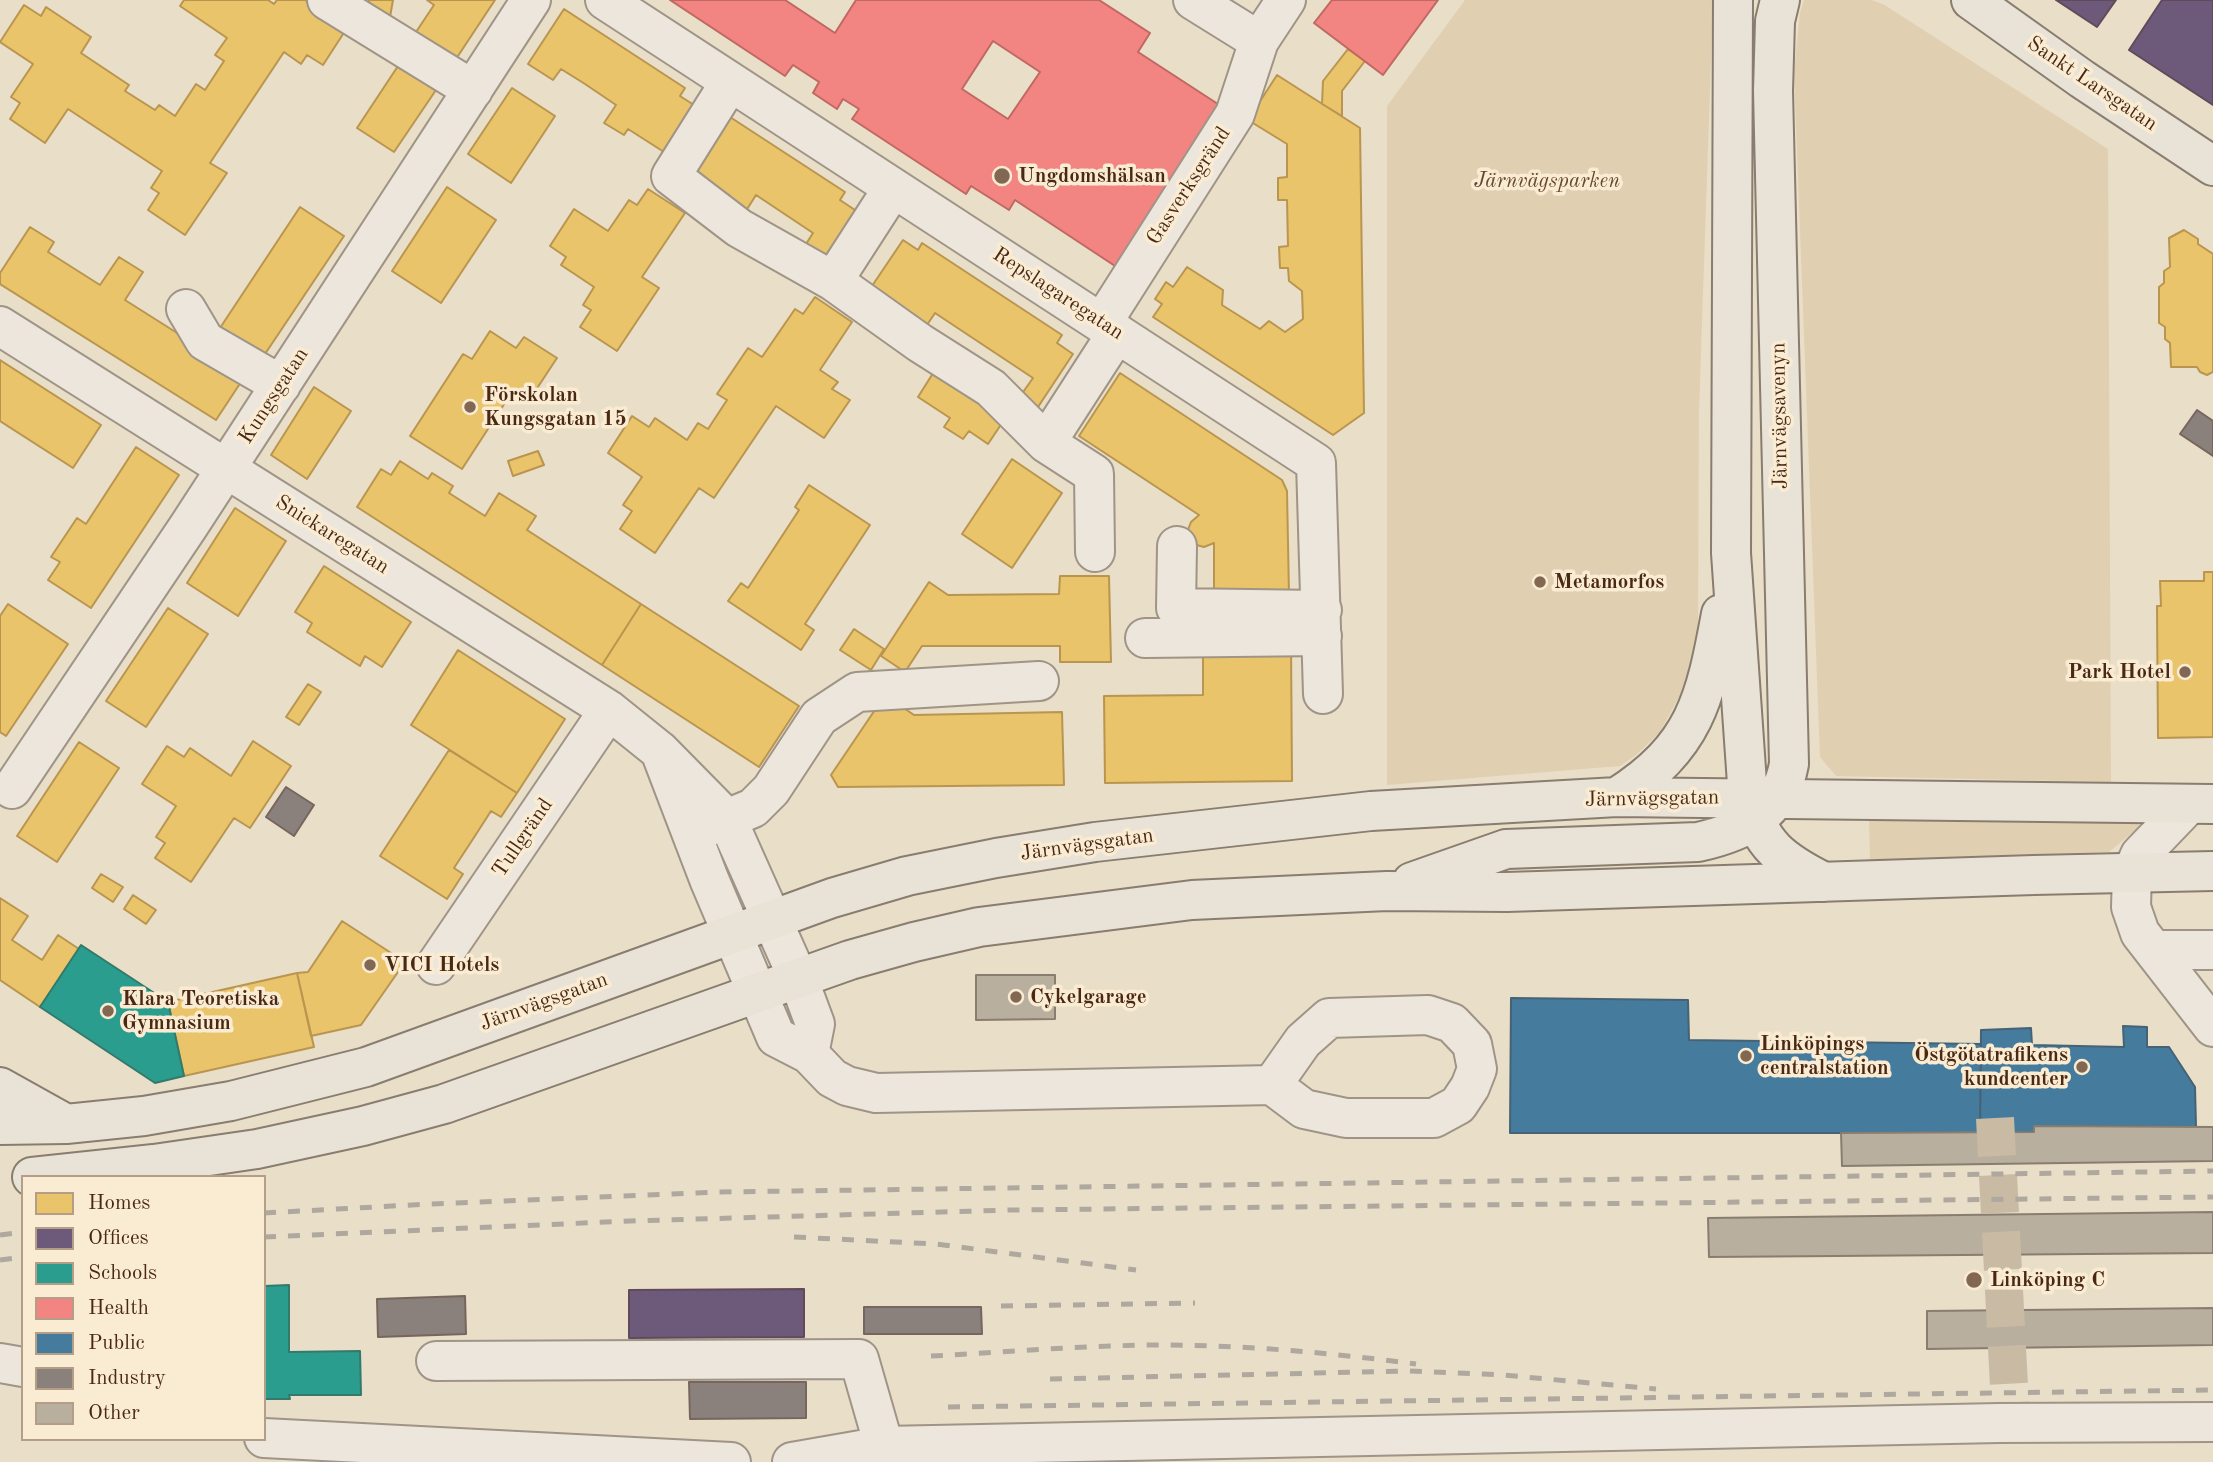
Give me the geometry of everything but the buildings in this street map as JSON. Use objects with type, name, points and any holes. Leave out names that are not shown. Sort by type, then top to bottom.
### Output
[{"type":"main road","points":[[1733,0],[1731,553],[1759,806],[1772,847],[1792,866],[1824,882]]},
{"type":"main road","name":"Järnvägsavenyn","points":[[1759,806],[1786,780],[1789,764],[1773,91],[1775,21],[1780,0]]},
{"type":"main road","name":"Sankt Larsgatan","points":[[1971,0],[2082,79],[2213,166]]},
{"type":"main road","points":[[1617,797],[1646,778],[1666,759],[1686,733],[1703,695],[1713,658],[1731,553]]},
{"type":"main road","name":"Järnvägsgatan","points":[[0,1125],[66,1124],[144,1116],[230,1101],[366,1067],[772,918],[907,876],[1095,842],[1371,811],[1617,797],[1759,806],[2201,805]]},
{"type":"main road","name":"Järnvägsgatan","points":[[1387,891],[1506,849],[1698,842],[1739,831],[1759,806]]},
{"type":"main road","name":"Järnvägsgatan","points":[[51,1175],[257,1149],[363,1126],[444,1104],[799,978],[914,942],[979,927],[1192,900],[1387,891],[1507,892],[2213,871]]},
{"type":"main road","points":[[0,1087],[66,1124]]},
{"type":"main road","points":[[0,1180],[21,1178]]},
{"type":"street","points":[[327,0],[473,90]]},
{"type":"street","name":"Kungsgatan","points":[[12,789],[281,385],[531,0]]},
{"type":"street","name":"Repslagaregatan","points":[[605,0],[1316,463],[1323,694]]},
{"type":"street","points":[[1193,0],[1259,41]]},
{"type":"street","name":"Gasverksgränd","points":[[1046,443],[1109,328],[1235,114],[1259,41],[1286,0]]},
{"type":"street","points":[[730,82],[671,176],[739,228],[833,281],[920,343],[991,387],[1046,443],[1094,474],[1095,552]]},
{"type":"street","points":[[833,281],[893,188]]},
{"type":"street","points":[[186,309],[205,341],[281,385]]},
{"type":"street","name":"Snickaregatan","points":[[0,326],[609,710],[660,751],[727,819],[799,978],[815,1024],[809,1054]]},
{"type":"street","points":[[1177,546],[1176,608],[1322,623]]},
{"type":"street","points":[[1145,638],[1322,623]]},
{"type":"street","points":[[691,833],[753,808],[771,790],[819,717],[857,692],[1039,681]]},
{"type":"street","name":"Tullgränd","points":[[436,965],[609,710]]},
{"type":"street","points":[[660,751],[776,1038],[809,1054],[832,1078],[847,1086],[876,1093],[1272,1085],[1304,1109],[1346,1118],[1434,1118],[1458,1105],[1470,1087],[1477,1069],[1472,1044],[1452,1023],[1428,1015],[1329,1018],[1303,1041],[1272,1085]]},
{"type":"street","points":[[2201,805],[2140,855],[2132,873],[2131,907],[2140,933],[2208,1015]]},
{"type":"street","points":[[2154,950],[2213,950]]},
{"type":"street","points":[[436,1361],[859,1359],[884,1446]]},
{"type":"street","points":[[0,1363],[21,1367]]},
{"type":"street","points":[[792,1462],[884,1446],[1999,1423],[2213,1422]]},
{"type":"street","points":[[266,1438],[731,1462]]},
{"type":"green space","name":"Järnvägsparken","points":[[1465,0],[1713,0],[1699,411],[1698,627],[1690,666],[1679,697],[1660,732],[1620,766],[1387,785],[1387,106]]},
{"type":"green space","points":[[1804,0],[1871,0],[1883,4],[2108,149],[2111,782],[1836,776],[1820,757],[1794,72],[1800,13]]},
{"type":"green space","points":[[1869,819],[2138,823],[2140,826],[2109,852],[1870,860]]},
{"type":"tunnel","points":[[1995,1118],[2012,1443]]},
{"type":"railway","points":[[266,1213],[719,1192],[2213,1171]]},
{"type":"railway","points":[[266,1237],[630,1221],[1011,1210],[2213,1197]]},
{"type":"railway","points":[[0,1235],[21,1232]]},
{"type":"railway","points":[[794,1237],[936,1244],[1136,1270]]},
{"type":"railway","points":[[0,1260],[21,1257]]},
{"type":"railway","points":[[1001,1306],[1195,1303]]},
{"type":"railway","points":[[931,1356],[1089,1347],[1188,1345],[1341,1355],[1416,1364]]},
{"type":"railway","points":[[1050,1379],[1409,1371],[1503,1375],[1656,1389]]},
{"type":"railway","points":[[948,1407],[2213,1390]]},
{"type":"place","name":"Ungdomshälsan","points":[[1002,176]]},
{"type":"place","name":"Förskolan Kungsgatan 15","points":[[470,407]]},
{"type":"place","name":"Metamorfos","points":[[1540,582]]},
{"type":"place","name":"Park Hotel","points":[[2185,672]]},
{"type":"place","name":"VICI Hotels","points":[[370,965]]},
{"type":"place","name":"Cykelgarage","points":[[1016,997]]},
{"type":"place","name":"Klara Teoretiska Gymnasium","points":[[108,1011]]},
{"type":"place","name":"Linköpings centralstation","points":[[1746,1056]]},
{"type":"place","name":"Östgötatrafikens kundcenter","points":[[2082,1067]]},
{"type":"place","name":"Linköping C","points":[[1974,1280]]}]
